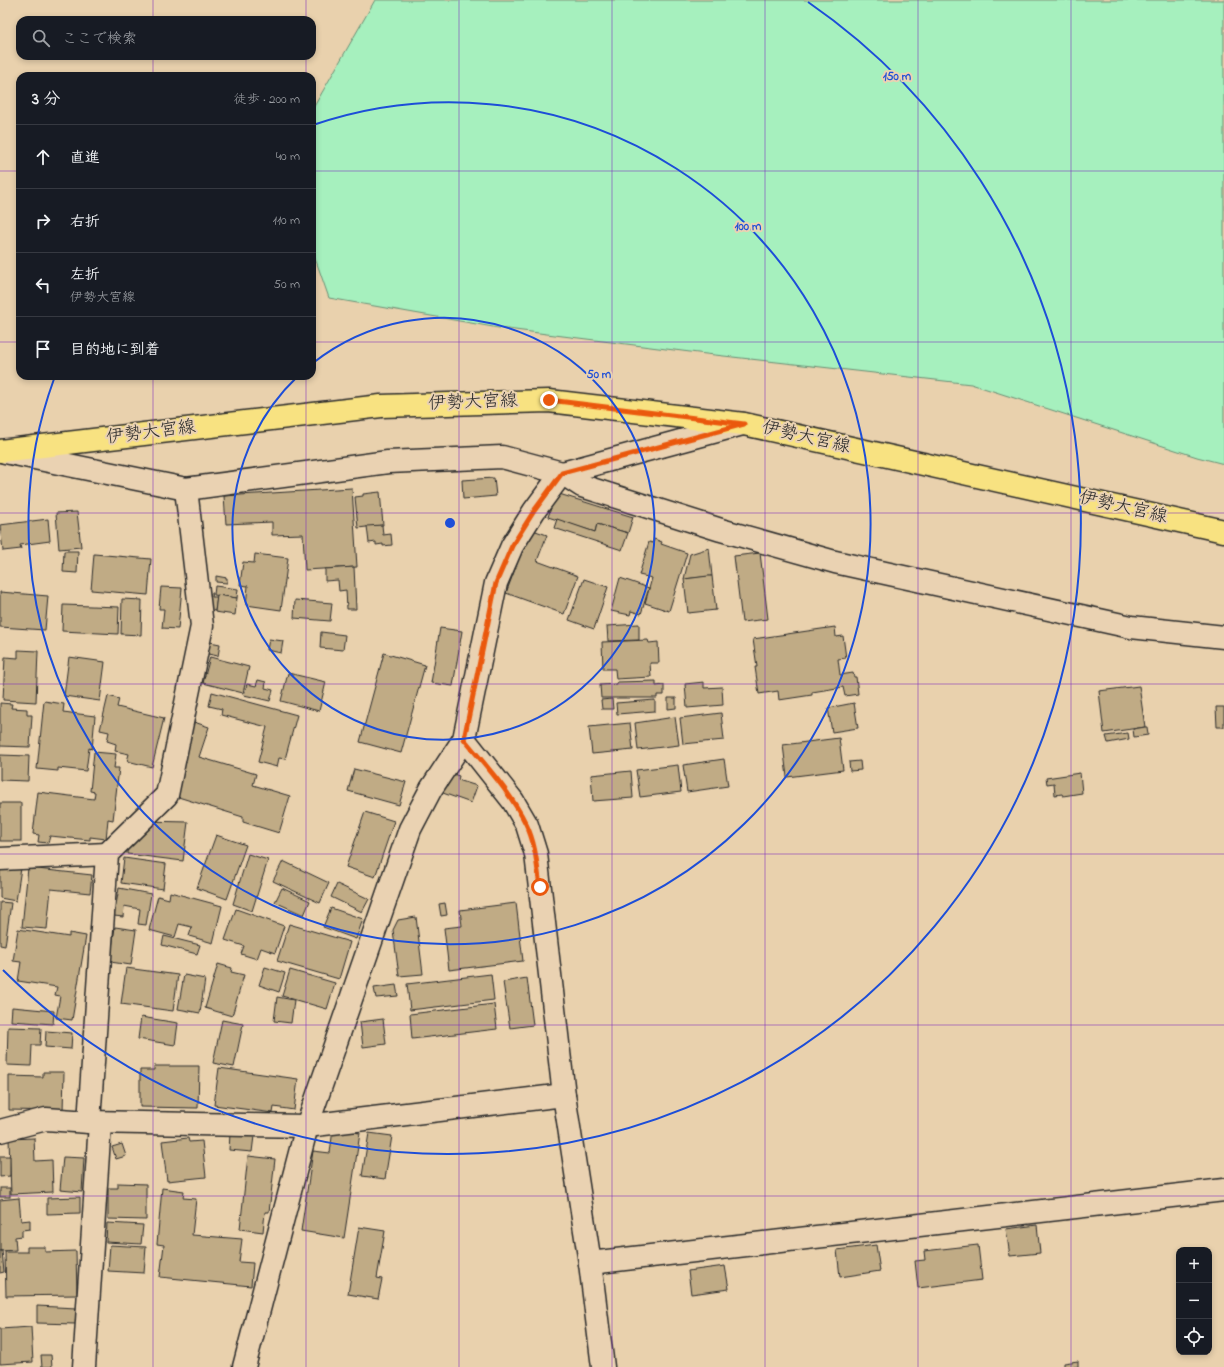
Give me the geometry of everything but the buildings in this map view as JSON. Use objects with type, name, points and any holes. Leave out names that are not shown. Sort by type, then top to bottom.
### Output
[{"type":"main road","name":"伊勢大宮線","points":[[0,451],[365,408],[549,400],[744,424],[1224,531]]},
{"type":"street","points":[[244,1367],[306,1126],[410,829],[431,789],[464,739],[496,583],[512,546],[534,511],[562,473],[744,424]]},
{"type":"street","points":[[0,451],[186,489],[388,462],[502,457],[562,473],[582,486],[721,530],[835,562],[1131,627],[1224,637]]},
{"type":"street","points":[[0,859],[107,854],[167,795],[202,626],[186,489]]},
{"type":"street","points":[[464,739],[513,801],[527,825],[536,854],[564,1095],[590,1263],[603,1367]]},
{"type":"street","points":[[84,1367],[107,854]]},
{"type":"street","points":[[0,1131],[46,1119],[95,1122],[306,1126],[564,1095]]},
{"type":"street","points":[[590,1263],[1224,1190]]},
{"type":"green space","points":[[375,0],[1224,0],[1224,464],[1197,457],[971,384],[706,354],[499,328],[329,298],[316,261],[316,103]]},
{"type":"route","points":[[540,887],[536,854],[527,825],[513,801],[464,739],[496,583],[512,546],[534,511],[562,473],[744,424],[549,400]]}]
